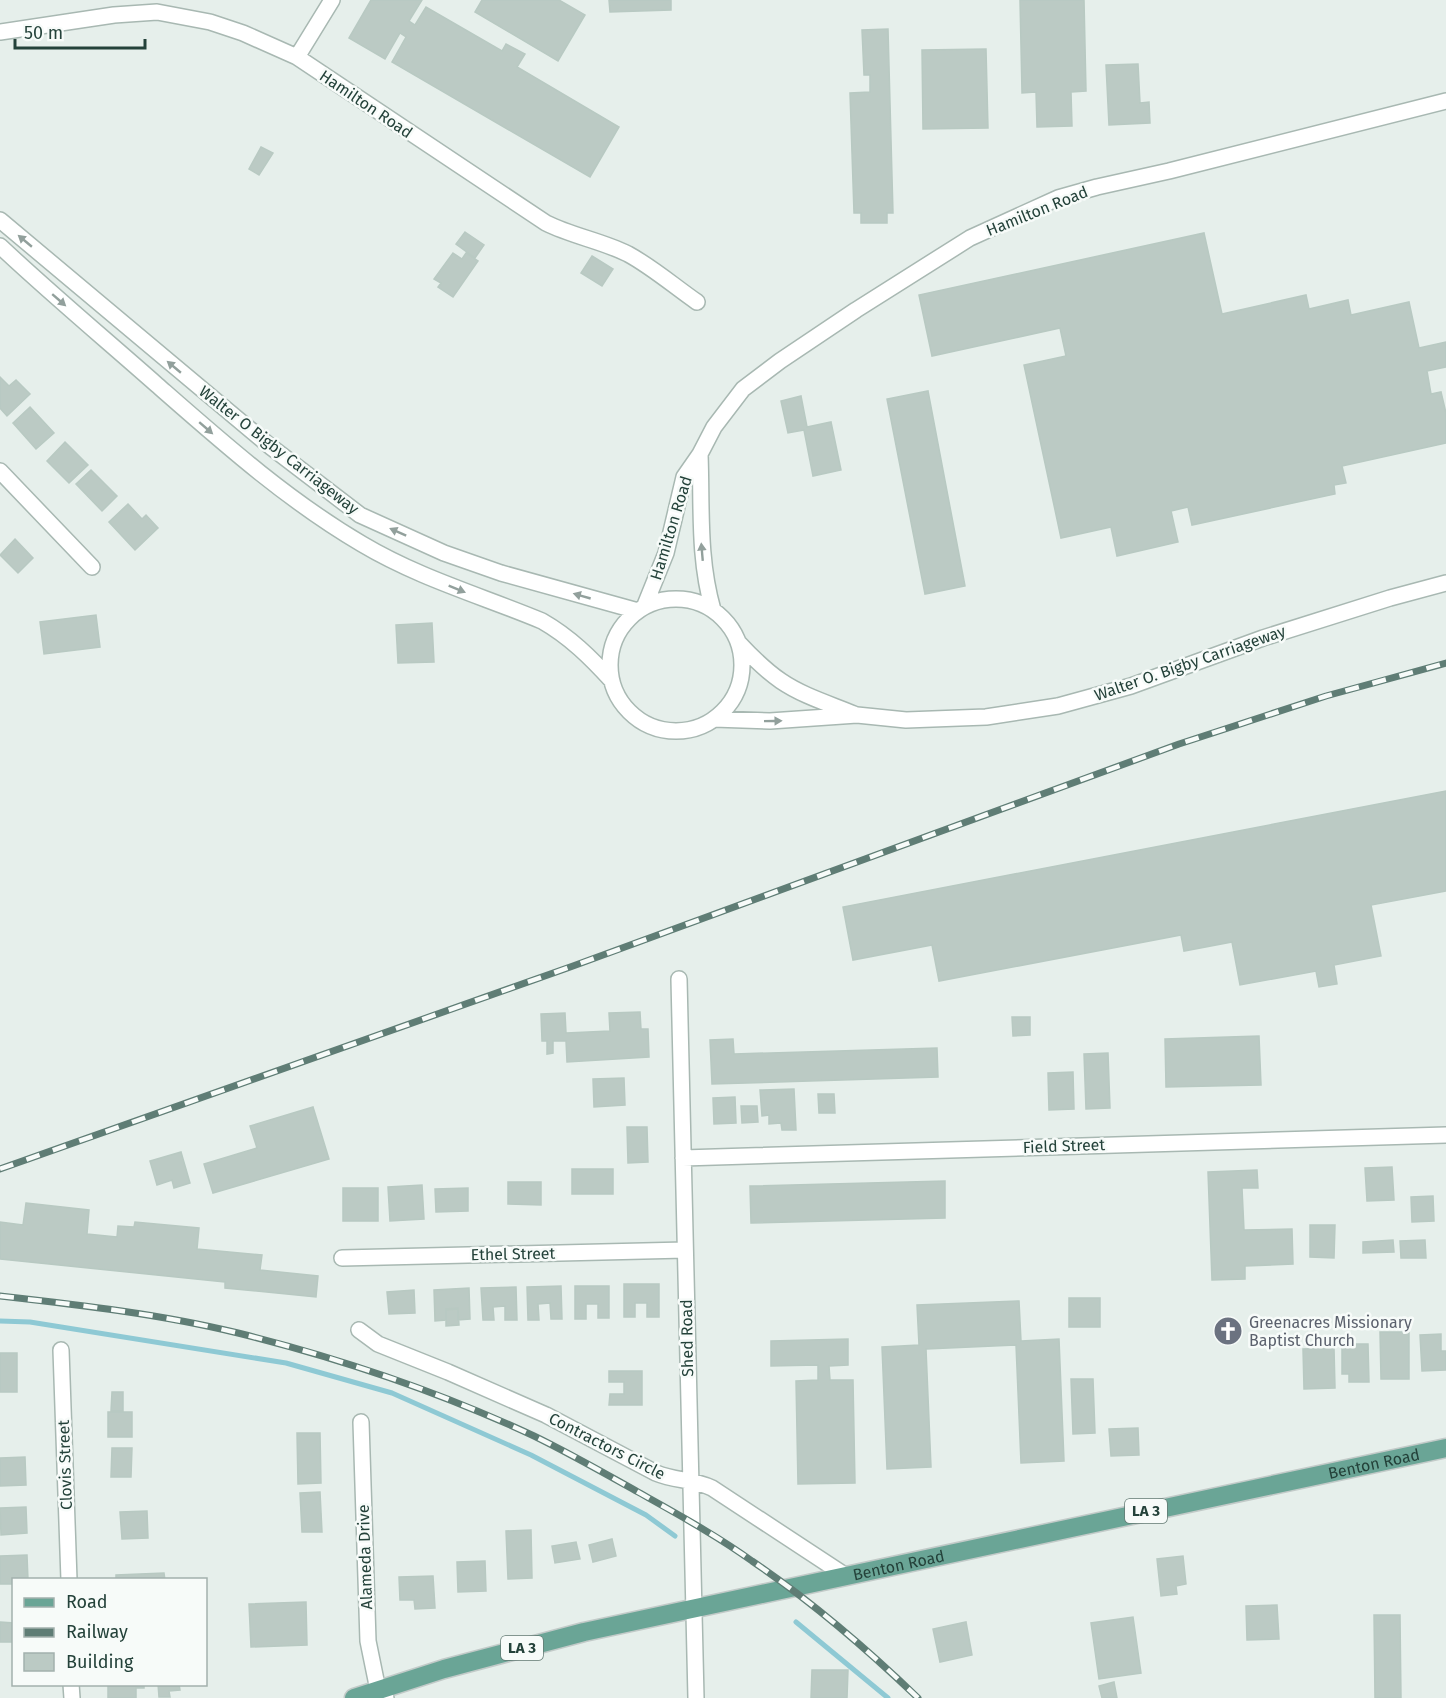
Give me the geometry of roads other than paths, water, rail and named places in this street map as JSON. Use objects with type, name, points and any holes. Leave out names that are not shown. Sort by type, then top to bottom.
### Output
[{"type":"main road","name":"Benton Road","points":[[354,1698],[380,1695],[444,1669],[537,1644],[846,1575],[1446,1448]]},
{"type":"street","points":[[297,57],[332,0]]},
{"type":"street","name":"Hamilton Road","points":[[1,32],[114,15],[157,12],[210,22],[243,33],[297,57],[546,223],[563,232],[609,246],[628,255],[697,302]]},
{"type":"street","name":"Hamilton Road","points":[[642,608],[666,553],[684,477],[700,454],[714,427],[743,389],[855,310],[970,238],[1059,198],[1446,101]]},
{"type":"street","name":"Walter O Bigby Carriageway","points":[[0,220],[262,440],[360,515],[444,553],[501,573],[642,608],[675,599],[695,601],[713,610],[729,624],[739,643],[743,664],[739,686],[730,704],[714,719],[695,729],[674,731],[653,727],[635,716],[621,700],[612,681],[561,631],[542,621],[419,574],[363,545],[268,480],[57,299],[0,246]]},
{"type":"street","name":"Hamilton Road","points":[[700,454],[700,533],[707,590],[713,610]]},
{"type":"street","points":[[0,471],[92,567]]},
{"type":"street","name":"Walter O. Bigby Carriageway","points":[[714,719],[770,721],[857,715],[906,720],[986,717],[1058,706],[1131,686],[1263,638],[1446,583]]},
{"type":"street","points":[[612,681],[611,661],[615,642],[624,625],[642,608]]},
{"type":"street","name":"Walter O. Bigby Carriageway","points":[[739,643],[760,666],[782,682],[802,693],[857,715]]},
{"type":"street","name":"Shed Road","points":[[679,979],[696,1698]]},
{"type":"street","name":"Field Street","points":[[683,1158],[1446,1135]]},
{"type":"street","name":"Ethel Street","points":[[342,1258],[685,1250]]},
{"type":"street","name":"Contractors Circle","points":[[359,1330],[378,1344],[527,1406],[657,1473],[675,1479],[701,1482],[846,1575]]},
{"type":"street","name":"Clovis Street","points":[[61,1350],[69,1578]]},
{"type":"street","name":"Alameda Drive","points":[[361,1422],[368,1641],[380,1695]]},
{"type":"waterway","points":[[0,1321],[30,1322],[286,1363],[392,1393],[531,1455],[646,1515],[675,1536]]},
{"type":"waterway","points":[[796,1622],[888,1698]]},
{"type":"railway","points":[[0,1169],[573,966],[1179,744],[1326,696],[1446,663]]},
{"type":"railway","points":[[0,1296],[150,1315],[238,1333],[314,1353],[389,1377],[498,1420],[586,1463],[738,1551],[796,1592],[838,1626],[918,1698]]},
{"type":"place","name":"Greenacres Missionary Baptist Church","points":[[1228,1331]]}]
